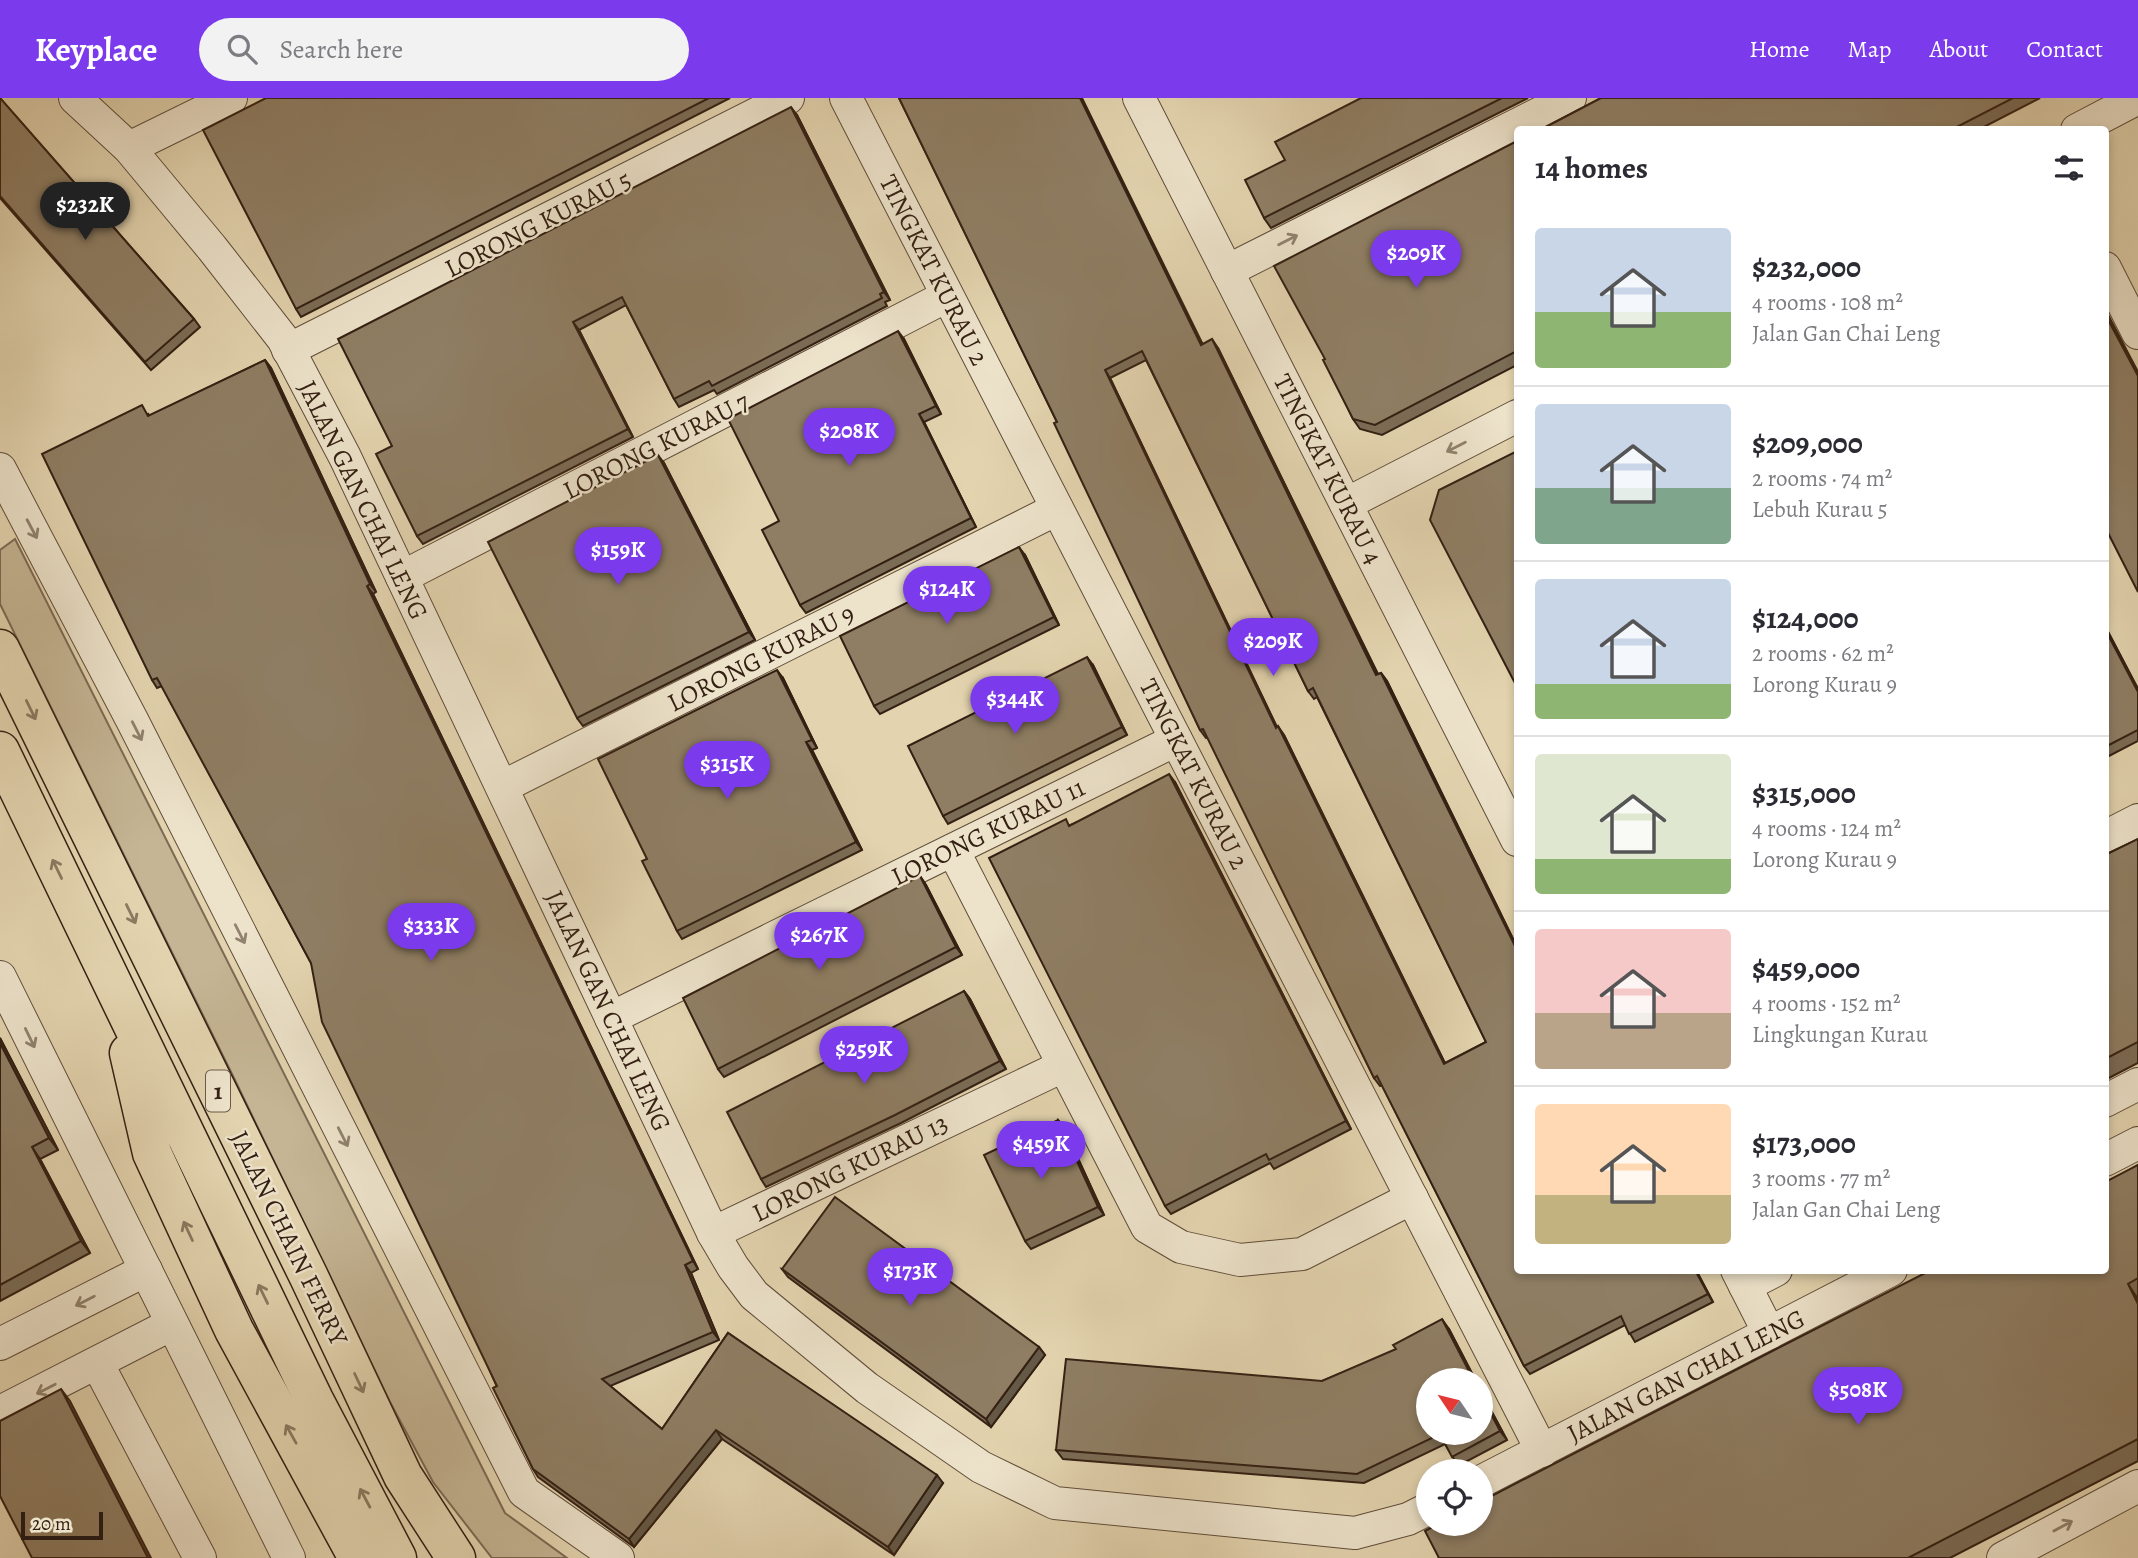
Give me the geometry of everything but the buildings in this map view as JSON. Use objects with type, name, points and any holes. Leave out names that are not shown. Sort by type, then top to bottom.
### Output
[{"type":"highway","name":"JALAN CHAIN FERRY","points":[[0,649],[309,1277],[403,1476],[447,1545]]},
{"type":"highway","name":"JALAN CHAIN FERRY","points":[[0,751],[314,1400],[397,1558]]},
{"type":"highway","points":[[113,985],[152,1153],[234,1330],[358,1558]]},
{"type":"street","name":"JALAN GAN CHAI LENG","points":[[75,98],[129,148],[283,339],[345,457],[713,1233],[754,1295],[867,1388],[981,1467],[1055,1503],[1355,1533],[1416,1516]]},
{"type":"street","points":[[129,148],[231,98]]},
{"type":"street","name":"LORONG KURAU 5","points":[[288,350],[788,98]]},
{"type":"street","name":"TINGKAT KURAU 2","points":[[846,98],[1542,1451]]},
{"type":"street","name":"TINGKAT KURAU 4","points":[[1139,98],[1514,834]]},
{"type":"street","points":[[1514,126],[1570,98]]},
{"type":"street","points":[[2085,126],[2138,98]]},
{"type":"street","points":[[1227,271],[1514,126]]},
{"type":"street","points":[[2109,276],[2138,333]]},
{"type":"street","name":"LORONG KURAU 7","points":[[402,577],[947,296]]},
{"type":"street","points":[[1346,503],[1514,418]]},
{"type":"street","points":[[0,469],[132,720],[524,1492],[618,1558]]},
{"type":"street","name":"LORONG KURAU 9","points":[[502,787],[1057,509]]},
{"type":"street","name":"LORONG KURAU 11","points":[[611,1018],[1176,740]]},
{"type":"street","points":[[2109,835],[2138,820]]},
{"type":"street","points":[[953,850],[1147,1227],[1181,1247],[1240,1260],[1302,1254],[1412,1198]]},
{"type":"street","points":[[0,977],[289,1558]]},
{"type":"street","name":"LORONG KURAU 13","points":[[713,1233],[1063,1066]]},
{"type":"street","points":[[2109,1099],[2138,1084]]},
{"type":"street","points":[[2109,1158],[2138,1143]]},
{"type":"street","points":[[0,1344],[146,1270]]},
{"type":"street","name":"JALAN GAN CHAI LENG","points":[[1741,1278],[1758,1274]]},
{"type":"street","name":"JALAN GAN CHAI LENG","points":[[1493,1476],[1883,1274]]},
{"type":"street","points":[[1741,1278],[1769,1334]]},
{"type":"street","points":[[0,1412],[172,1325]]},
{"type":"street","points":[[97,1363],[200,1558]]},
{"type":"street","points":[[2003,1558],[2138,1486]]},
{"type":"shaded area","points":[[15,539],[505,1513],[567,1558],[492,1558],[433,1482],[390,1402],[235,1080],[0,604],[0,550]]}]
